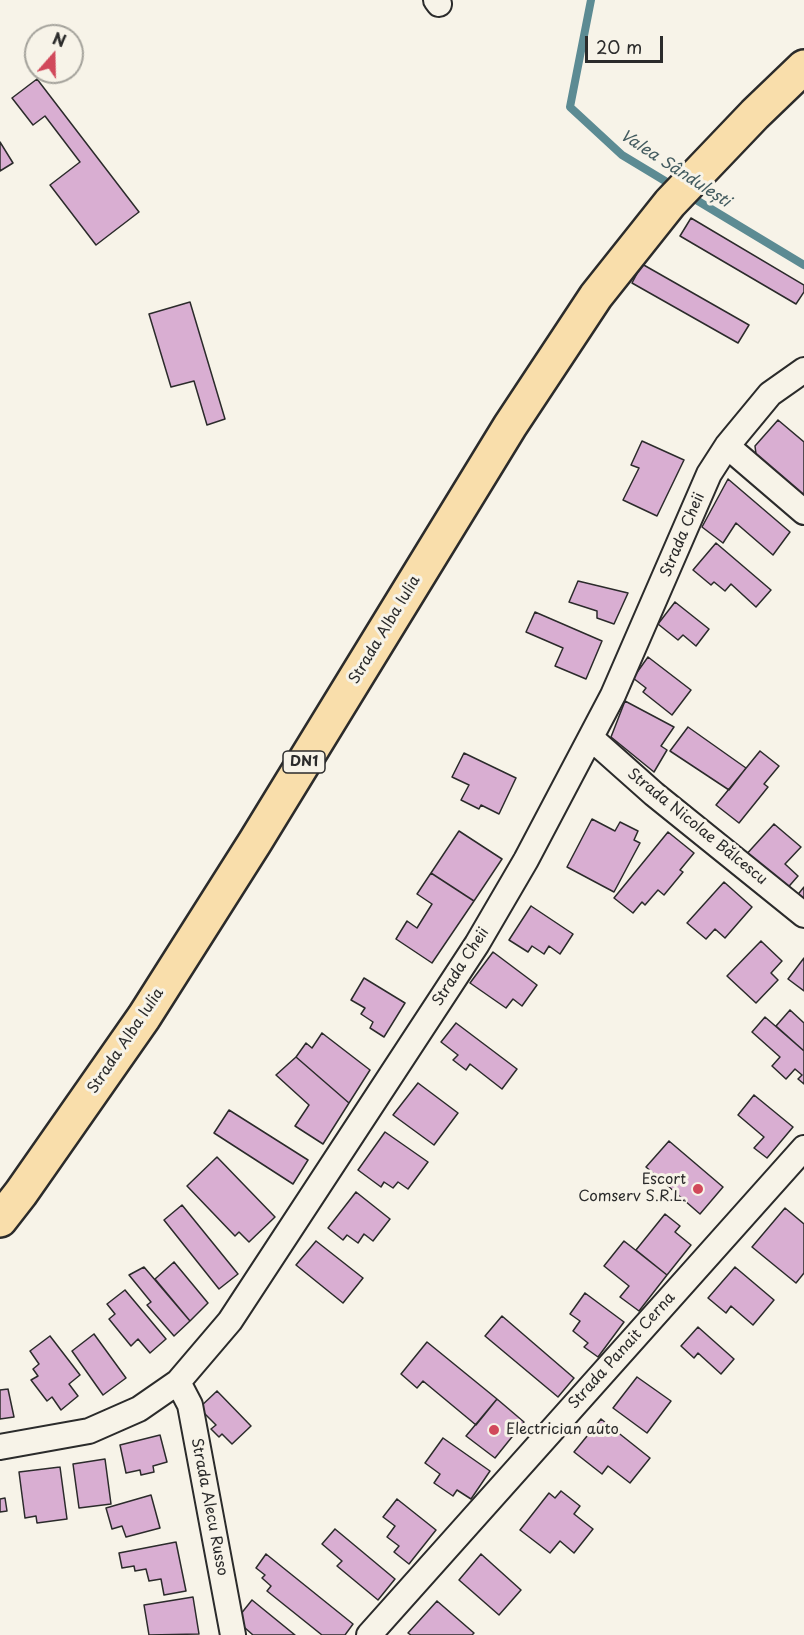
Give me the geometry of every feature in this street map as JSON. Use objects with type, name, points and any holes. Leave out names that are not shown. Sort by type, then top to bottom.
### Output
[{"type":"main road","name":"Strada Alba Iulia","points":[[0,1220],[150,1007],[255,842],[510,426],[596,296],[669,203],[804,67]]},
{"type":"street","name":"Strada Cheii","points":[[0,1447],[89,1431],[139,1408],[178,1382],[230,1321],[477,944],[526,860],[613,695],[709,474],[727,446],[770,394],[804,370]]},
{"type":"street","points":[[727,446],[804,512]]},
{"type":"street","name":"Strada Nicolae Bălcescu","points":[[591,738],[654,794],[804,915]]},
{"type":"street","name":"Strada Panait Cerna","points":[[369,1635],[804,1148]]},
{"type":"street","name":"Strada Alecu Russo","points":[[178,1382],[190,1404],[233,1635]]},
{"type":"building","points":[[30,84],[41,84],[139,212],[96,245],[50,185],[80,162],[45,116],[33,125],[12,98]]},
{"type":"building","points":[[0,142],[13,163],[0,171]]},
{"type":"building","points":[[691,218],[804,285],[804,292],[796,304],[680,236]]},
{"type":"building","points":[[642,264],[749,325],[738,343],[632,283]]},
{"type":"building","points":[[190,302],[225,419],[207,425],[194,381],[171,387],[149,314]]},
{"type":"building","points":[[778,420],[804,442],[804,499],[757,462],[755,446]]},
{"type":"building","points":[[642,441],[684,460],[657,516],[623,500],[639,468],[631,465]]},
{"type":"building","points":[[728,479],[790,532],[773,555],[736,523],[723,543],[702,527]]},
{"type":"building","points":[[716,543],[771,590],[756,607],[731,584],[725,591],[714,582],[711,585],[693,570]]},
{"type":"building","points":[[578,581],[628,593],[614,624],[597,618],[597,611],[569,602]]},
{"type":"building","points":[[675,602],[709,629],[696,646],[683,635],[678,640],[658,624]]},
{"type":"building","points":[[535,612],[602,641],[586,679],[555,666],[563,648],[526,632]]},
{"type":"building","points":[[648,657],[691,690],[672,715],[643,692],[646,688],[633,678]]},
{"type":"building","points":[[625,701],[674,727],[661,746],[667,750],[654,772],[611,737]]},
{"type":"building","points":[[688,727],[746,768],[729,790],[670,751]]},
{"type":"building","points":[[760,751],[779,766],[764,784],[768,787],[739,823],[716,805]]},
{"type":"building","points":[[464,753],[516,778],[499,814],[481,805],[479,809],[461,800],[469,785],[452,777]]},
{"type":"building","points":[[592,819],[615,831],[620,822],[638,831],[634,840],[640,843],[614,892],[567,867]]},
{"type":"building","points":[[774,824],[801,847],[785,864],[798,876],[784,892],[744,857]]},
{"type":"building","points":[[459,831],[502,859],[474,901],[431,873]]},
{"type":"building","points":[[668,832],[694,853],[680,870],[683,872],[664,895],[658,890],[645,905],[642,902],[633,913],[614,898]]},
{"type":"building","points":[[431,873],[474,901],[432,963],[396,939],[407,921],[417,928],[432,904],[417,894]]},
{"type":"building","points":[[724,882],[752,907],[725,938],[715,929],[706,939],[687,923]]},
{"type":"building","points":[[804,887],[804,905],[795,898]]},
{"type":"building","points":[[531,906],[573,934],[560,954],[549,946],[544,954],[532,946],[528,952],[509,940]]},
{"type":"building","points":[[761,941],[782,961],[771,973],[778,980],[756,1003],[727,976]]},
{"type":"building","points":[[493,952],[537,985],[522,1006],[513,999],[506,1008],[470,983]]},
{"type":"building","points":[[804,958],[804,991],[788,979]]},
{"type":"building","points":[[364,978],[405,1003],[384,1037],[370,1028],[373,1022],[361,1014],[365,1008],[351,1000]]},
{"type":"building","points":[[790,1010],[804,1023],[804,1051],[776,1026]]},
{"type":"building","points":[[765,1017],[804,1051],[804,1084],[798,1079],[802,1075],[795,1069],[786,1079],[772,1066],[780,1057],[752,1032]]},
{"type":"building","points":[[456,1023],[517,1069],[502,1089],[470,1064],[466,1070],[453,1060],[458,1055],[441,1042]]},
{"type":"building","points":[[322,1033],[370,1070],[349,1103],[296,1057],[306,1043],[312,1048]]},
{"type":"building","points":[[296,1057],[349,1103],[323,1144],[295,1126],[309,1105],[276,1075]]},
{"type":"building","points":[[418,1083],[458,1113],[434,1145],[393,1115]]},
{"type":"building","points":[[754,1095],[793,1127],[767,1158],[754,1148],[764,1137],[738,1115]]},
{"type":"building","points":[[229,1110],[308,1160],[293,1184],[214,1133]]},
{"type":"building","points":[[385,1132],[428,1162],[408,1189],[398,1182],[393,1188],[384,1182],[381,1187],[358,1170]]},
{"type":"building","points":[[669,1141],[723,1187],[700,1214],[646,1167]]},
{"type":"building","points":[[217,1157],[275,1217],[249,1242],[239,1232],[235,1236],[187,1186]]},
{"type":"building","points":[[356,1192],[390,1219],[373,1241],[364,1234],[358,1243],[347,1235],[343,1240],[328,1228]]},
{"type":"building","points":[[182,1205],[238,1274],[219,1289],[164,1220]]},
{"type":"building","points":[[785,1208],[804,1224],[804,1273],[796,1283],[752,1247]]},
{"type":"building","points":[[665,1214],[680,1226],[675,1232],[691,1245],[667,1275],[636,1250]]},
{"type":"building","points":[[316,1241],[363,1278],[343,1303],[296,1265]]},
{"type":"building","points":[[624,1241],[667,1275],[639,1311],[620,1297],[629,1286],[604,1266]]},
{"type":"building","points":[[174,1262],[208,1303],[190,1321],[155,1279]]},
{"type":"building","points":[[144,1267],[190,1321],[174,1336],[147,1305],[151,1302],[129,1275]]},
{"type":"building","points":[[735,1267],[774,1300],[753,1325],[731,1306],[726,1313],[708,1298]]},
{"type":"building","points":[[125,1290],[166,1339],[150,1353],[138,1339],[131,1346],[109,1319],[115,1314],[107,1304]]},
{"type":"building","points":[[585,1293],[624,1322],[598,1357],[584,1347],[588,1343],[573,1331],[580,1321],[570,1314]]},
{"type":"building","points":[[502,1316],[574,1378],[558,1397],[485,1336]]},
{"type":"building","points":[[698,1327],[734,1359],[721,1374],[698,1353],[694,1358],[681,1346]]},
{"type":"building","points":[[94,1334],[126,1378],[103,1395],[72,1351]]},
{"type":"building","points":[[50,1336],[80,1375],[69,1384],[78,1396],[61,1410],[52,1397],[47,1401],[31,1380],[38,1376],[33,1369],[39,1364],[30,1351]]},
{"type":"building","points":[[427,1342],[497,1399],[476,1425],[423,1381],[417,1388],[401,1374]]},
{"type":"building","points":[[637,1377],[671,1401],[647,1433],[613,1408]]},
{"type":"building","points":[[8,1389],[14,1417],[0,1419],[0,1390]]},
{"type":"building","points":[[217,1391],[251,1426],[232,1444],[222,1434],[219,1437],[211,1429],[216,1425],[199,1408]]},
{"type":"building","name":"Electrician auto","points":[[497,1399],[524,1422],[495,1458],[466,1436]]},
{"type":"building","points":[[601,1419],[650,1458],[630,1483],[608,1466],[602,1474],[574,1452]]},
{"type":"building","points":[[160,1435],[167,1462],[153,1466],[154,1472],[141,1475],[140,1470],[126,1473],[120,1445]]},
{"type":"building","points":[[443,1438],[490,1471],[471,1499],[457,1490],[453,1496],[434,1483],[440,1474],[425,1463]]},
{"type":"building","points":[[105,1459],[111,1504],[79,1508],[73,1464]]},
{"type":"building","points":[[60,1467],[67,1519],[37,1523],[36,1516],[25,1518],[19,1472]]},
{"type":"building","points":[[561,1491],[580,1506],[574,1514],[593,1529],[574,1553],[560,1541],[550,1553],[520,1530],[549,1493],[555,1498]]},
{"type":"building","points":[[151,1495],[160,1528],[126,1537],[122,1526],[112,1529],[106,1508]]},
{"type":"building","points":[[5,1498],[7,1511],[0,1512],[0,1499]]},
{"type":"building","points":[[397,1499],[436,1530],[409,1564],[394,1552],[399,1546],[387,1537],[395,1526],[383,1517]]},
{"type":"building","points":[[335,1529],[395,1579],[378,1600],[337,1566],[342,1561],[322,1544]]},
{"type":"building","points":[[176,1542],[186,1591],[164,1595],[161,1579],[149,1581],[146,1569],[135,1571],[134,1566],[122,1568],[119,1553]]},
{"type":"building","points":[[266,1554],[353,1624],[345,1635],[322,1635],[267,1591],[271,1586],[262,1578],[265,1575],[256,1568]]},
{"type":"building","points":[[481,1554],[521,1590],[499,1615],[459,1580]]},
{"type":"building","points":[[193,1597],[199,1634],[149,1635],[144,1605]]},
{"type":"building","points":[[252,1600],[295,1635],[253,1635],[236,1620]]},
{"type":"building","points":[[437,1601],[474,1633],[472,1635],[411,1635],[408,1633]]},
{"type":"waterway","name":"Valea Sândulești","points":[[591,0],[570,107],[622,155],[675,187]]},
{"type":"waterway","name":"Valea Sândulești","points":[[688,195],[804,265]]},
{"type":"place","name":"Escort Comserv S.R.L.","points":[[698,1189]]},
{"type":"place","name":"Electrician auto","points":[[494,1430]]}]
